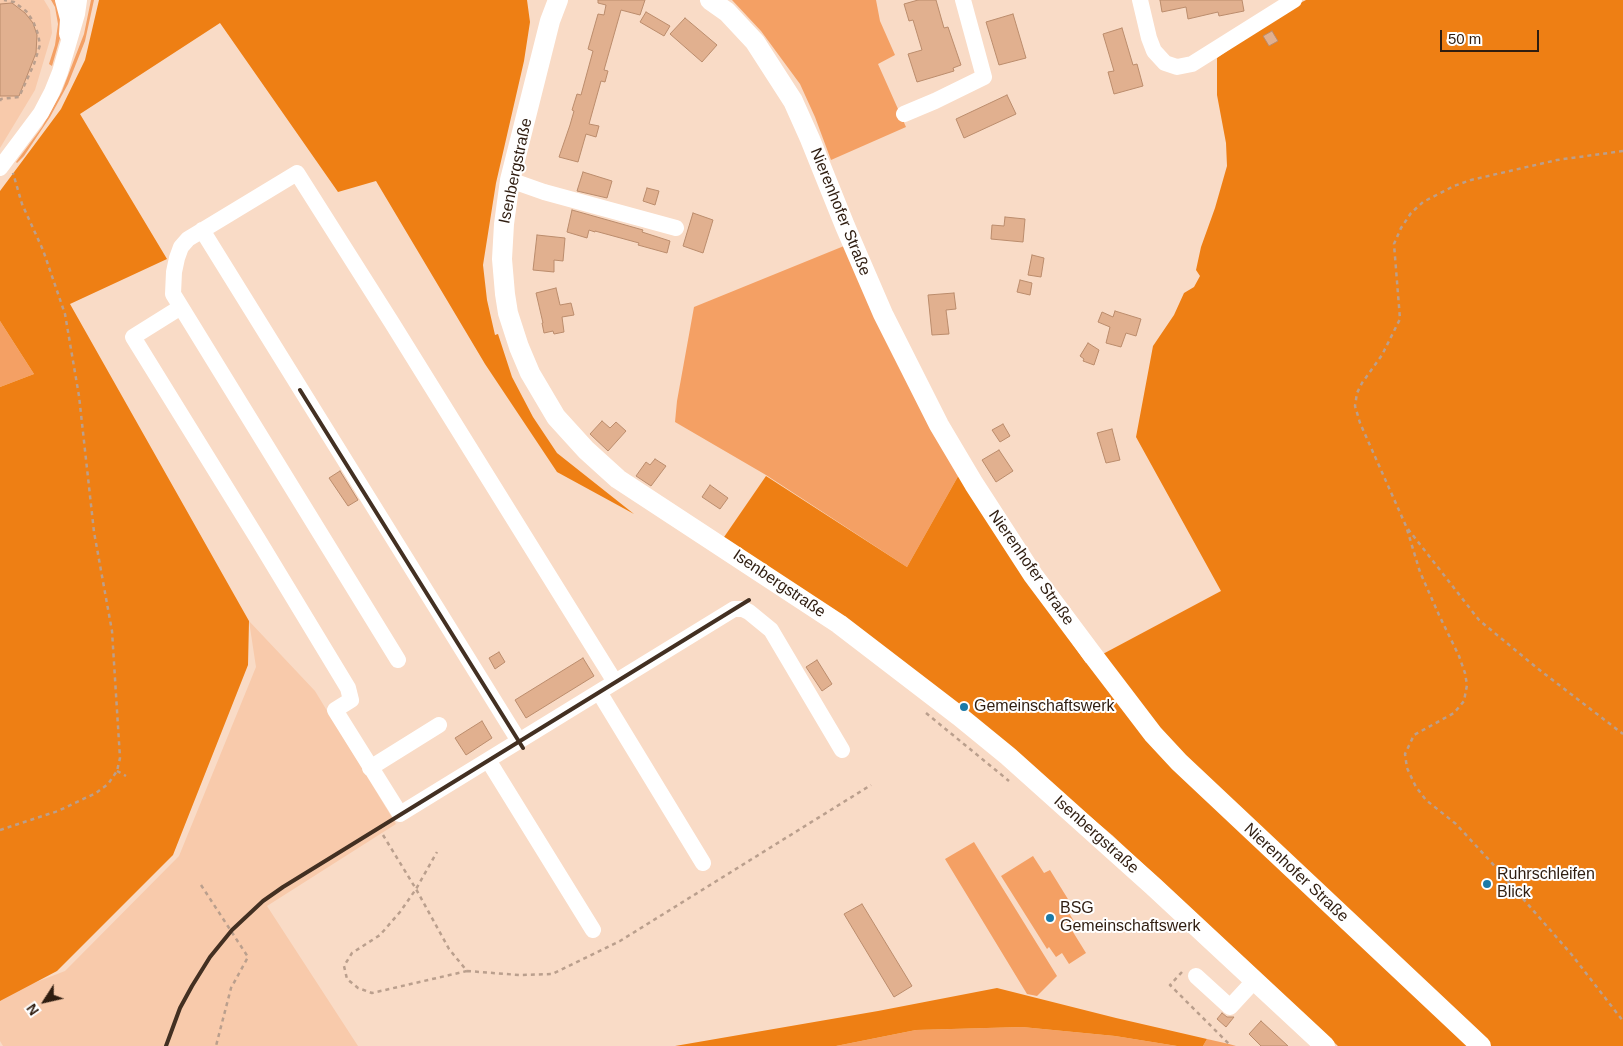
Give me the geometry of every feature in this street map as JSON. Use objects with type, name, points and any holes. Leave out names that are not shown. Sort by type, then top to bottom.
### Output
[{"type":"main road","points":[[546,0],[550,21]]},
{"type":"main road","name":"Isenbergstraße","points":[[558,0],[550,21],[510,180],[502,242],[503,277],[508,313],[518,347],[544,400],[570,434],[602,466],[630,487],[815,607],[959,716],[1023,769],[1153,886],[1325,1046]]},
{"type":"main road","name":"Nierenhofer Straße","points":[[710,0],[727,12],[755,42],[789,94],[810,138],[883,314],[939,425],[974,484],[1028,566],[1092,654],[1152,734],[1179,762],[1481,1046]]},
{"type":"street","points":[[63,0],[68,19],[66,51]]},
{"type":"street","points":[[4,163],[40,113],[52,92],[77,14],[79,0]]},
{"type":"street","points":[[904,114],[984,77],[963,0]]},
{"type":"street","points":[[1140,0],[1154,51],[1165,62],[1177,67],[1192,64],[1294,0]]},
{"type":"street","points":[[398,660],[173,294],[172,288],[177,258],[184,243],[202,230],[297,173],[615,682]]},
{"type":"street","points":[[510,180],[544,192],[676,228]]},
{"type":"street","points":[[202,230],[519,741]]},
{"type":"street","points":[[180,307],[133,337],[348,688],[351,700],[335,710],[400,814],[734,609],[743,609],[759,619],[771,630],[842,750]]},
{"type":"street","points":[[599,692],[703,863]]},
{"type":"street","points":[[370,768],[439,725]]},
{"type":"street","points":[[488,760],[593,930]]},
{"type":"street","points":[[1196,976],[1230,1007],[1254,981]]},
{"type":"path","points":[[1,99],[19,97],[34,64],[40,45],[33,21],[26,11],[14,2],[4,0]]},
{"type":"path","points":[[1623,151],[1557,160],[1471,180],[1454,186],[1423,202],[1411,213],[1401,228],[1394,244],[1400,319],[1382,355],[1362,383],[1355,406],[1360,423],[1406,526],[1420,572],[1459,656],[1467,685],[1464,701],[1459,708],[1414,735],[1405,754],[1407,768],[1416,787],[1426,800],[1456,824],[1491,862],[1567,950],[1623,1021]]},
{"type":"path","points":[[0,830],[58,811],[96,793],[108,784],[117,771],[120,758],[112,631],[94,532],[79,396],[65,314],[44,250],[4,163]]},
{"type":"path","points":[[1406,526],[1480,620],[1537,668],[1623,734]]},
{"type":"path","points":[[921,709],[1013,784]]},
{"type":"path","points":[[117,771],[126,776]]},
{"type":"path","points":[[437,852],[416,889],[400,912],[380,935],[352,953],[344,966],[348,979],[358,988],[372,993],[467,971],[519,976],[552,974],[620,941],[872,785]]},
{"type":"path","points":[[382,835],[416,889],[449,948],[467,971]]},
{"type":"path","points":[[201,885],[248,957],[231,988],[216,1046]]},
{"type":"path","points":[[1196,976],[1186,968],[1170,985],[1229,1044],[1228,1046]]},
{"type":"shaded area","points":[[0,0],[44,0],[50,10],[52,33],[35,90],[0,148]]},
{"type":"shaded area","points":[[51,0],[55,0],[60,14],[60,38],[52,66],[49,64],[55,45],[58,24],[55,7]]},
{"type":"shaded area","points":[[91,0],[94,0],[85,41],[68,84],[50,117],[24,156],[17,163],[42,127],[62,91],[84,34]]},
{"type":"shaded area","points":[[99,0],[527,0],[530,22],[524,61],[496,183],[483,265],[487,300],[495,335],[498,334],[512,377],[533,417],[557,453],[634,514],[557,472],[485,364],[376,181],[338,192],[220,23],[80,114],[167,259],[70,304],[249,621],[248,665],[173,855],[57,971],[0,1001],[0,387],[34,374],[0,321],[0,191],[61,109],[85,60]]},
{"type":"shaded area","points":[[732,0],[876,0],[880,21],[895,55],[878,64],[906,127],[831,160],[800,84],[761,31]]},
{"type":"shaded area","points":[[1306,0],[1623,0],[1623,1046],[1338,1046],[1112,835],[987,730],[722,540],[766,476],[907,567],[961,471],[1018,566],[1086,663],[1221,591],[1136,437],[1153,346],[1174,315],[1184,293],[1194,287],[1200,276],[1196,270],[1201,247],[1227,166],[1226,143],[1217,95],[1217,58],[1292,7]]},
{"type":"shaded area","points":[[844,246],[961,471],[907,567],[766,475],[675,422],[694,307]]},
{"type":"shaded area","points":[[0,321],[34,374],[0,387]]},
{"type":"shaded area","points":[[249,621],[315,691],[396,824],[267,906],[358,1046],[3,1046],[0,1041],[0,996],[65,971],[179,856],[256,667]]},
{"type":"shaded area","points":[[974,842],[1057,976],[1037,996],[1027,994],[945,859]]},
{"type":"shaded area","name":"BSG Gemeinschaftswerk","points":[[1033,856],[1044,873],[1050,870],[1071,904],[1066,908],[1078,928],[1073,932],[1086,953],[1069,964],[1062,953],[1056,957],[1049,947],[1047,949],[1001,876]]},
{"type":"shaded area","points":[[997,988],[1207,1039],[1203,1046],[1177,1046],[1115,1036],[1022,1027],[916,1030],[836,1046],[675,1046],[878,1011]]},
{"type":"shaded area","points":[[1022,1027],[1115,1036],[1177,1046],[836,1046],[916,1030]]},
{"type":"shaded area","points":[[1207,1039],[1229,1044],[1236,1046],[1203,1046]]},
{"type":"building","points":[[598,0],[645,0],[640,15],[621,10],[604,70],[608,71],[605,82],[601,81],[589,124],[599,126],[596,137],[586,134],[578,162],[559,157],[574,111],[572,110],[577,94],[581,95],[593,51],[588,49],[598,14],[604,15],[606,5],[598,3]]},
{"type":"building","points":[[918,0],[936,0],[944,28],[948,27],[961,65],[953,68],[954,71],[917,82],[908,54],[922,50],[913,20],[909,21],[904,4]]},
{"type":"building","points":[[1160,0],[1242,0],[1244,11],[1219,16],[1218,12],[1188,19],[1186,7],[1162,12]]},
{"type":"building","points":[[12,3],[25,13],[33,23],[37,35],[36,53],[19,96],[0,96],[0,4]]},
{"type":"building","points":[[646,12],[670,26],[664,36],[640,22]]},
{"type":"building","points":[[1013,14],[1026,58],[999,65],[986,22]]},
{"type":"building","points":[[685,18],[717,45],[702,62],[670,34]]},
{"type":"building","points":[[1122,28],[1133,65],[1137,64],[1143,86],[1114,94],[1108,72],[1114,71],[1103,34]]},
{"type":"building","points":[[1272,31],[1278,41],[1269,46],[1263,36]]},
{"type":"building","points":[[1007,95],[1016,114],[964,138],[956,119]]},
{"type":"building","points":[[583,172],[612,181],[607,198],[577,191]]},
{"type":"building","points":[[647,188],[659,191],[655,205],[643,201]]},
{"type":"building","points":[[572,210],[643,230],[642,232],[670,241],[667,253],[595,231],[589,230],[587,238],[567,232]]},
{"type":"building","points":[[693,213],[713,220],[703,253],[683,246]]},
{"type":"building","points":[[1005,217],[1025,219],[1023,242],[991,239],[992,225],[1004,226]]},
{"type":"building","points":[[537,235],[565,238],[563,261],[554,260],[554,272],[533,270]]},
{"type":"building","points":[[1032,255],[1044,258],[1041,277],[1028,275]]},
{"type":"building","points":[[1020,280],[1032,283],[1030,295],[1017,292]]},
{"type":"building","points":[[556,288],[560,305],[571,303],[574,315],[562,317],[564,332],[554,334],[553,331],[544,333],[536,293]]},
{"type":"building","points":[[954,293],[956,309],[946,310],[949,334],[932,335],[928,295]]},
{"type":"building","points":[[1115,311],[1141,319],[1136,336],[1126,333],[1121,347],[1106,343],[1110,327],[1098,322],[1102,312],[1113,317]]},
{"type":"building","points":[[1088,343],[1099,350],[1094,365],[1083,361],[1084,359],[1080,356]]},
{"type":"building","points":[[602,421],[610,428],[616,422],[626,431],[608,451],[590,434]]},
{"type":"building","points":[[1003,424],[1010,436],[1000,442],[992,430]]},
{"type":"building","points":[[1112,429],[1120,460],[1106,463],[1097,433]]},
{"type":"building","points":[[999,450],[1013,471],[996,482],[982,460]]},
{"type":"building","points":[[655,459],[666,466],[651,486],[636,476],[646,462],[650,465]]},
{"type":"building","points":[[340,471],[358,500],[348,506],[329,478]]},
{"type":"building","points":[[710,485],[728,498],[720,509],[702,497]]},
{"type":"building","points":[[499,652],[505,662],[495,669],[489,658]]},
{"type":"building","points":[[583,658],[594,676],[526,718],[515,700]]},
{"type":"building","points":[[817,660],[832,684],[822,691],[806,667]]},
{"type":"building","points":[[482,721],[492,738],[466,755],[455,738]]},
{"type":"building","points":[[862,904],[912,986],[894,997],[844,914]]},
{"type":"building","points":[[1222,1013],[1227,1017],[1234,1017],[1226,1027],[1217,1019]]},
{"type":"building","points":[[1261,1021],[1288,1046],[1261,1046],[1249,1034]]},
{"type":"railway","points":[[300,390],[523,748]]},
{"type":"railway","points":[[166,1046],[180,1008],[210,957],[232,930],[263,901],[749,600]]},
{"type":"place","name":"Gemeinschaftswerk","points":[[964,707]]},
{"type":"place","name":"Ruhrschleifen Blick","points":[[1487,884]]},
{"type":"place","name":"BSG Gemeinschaftswerk","points":[[1050,918]]}]
